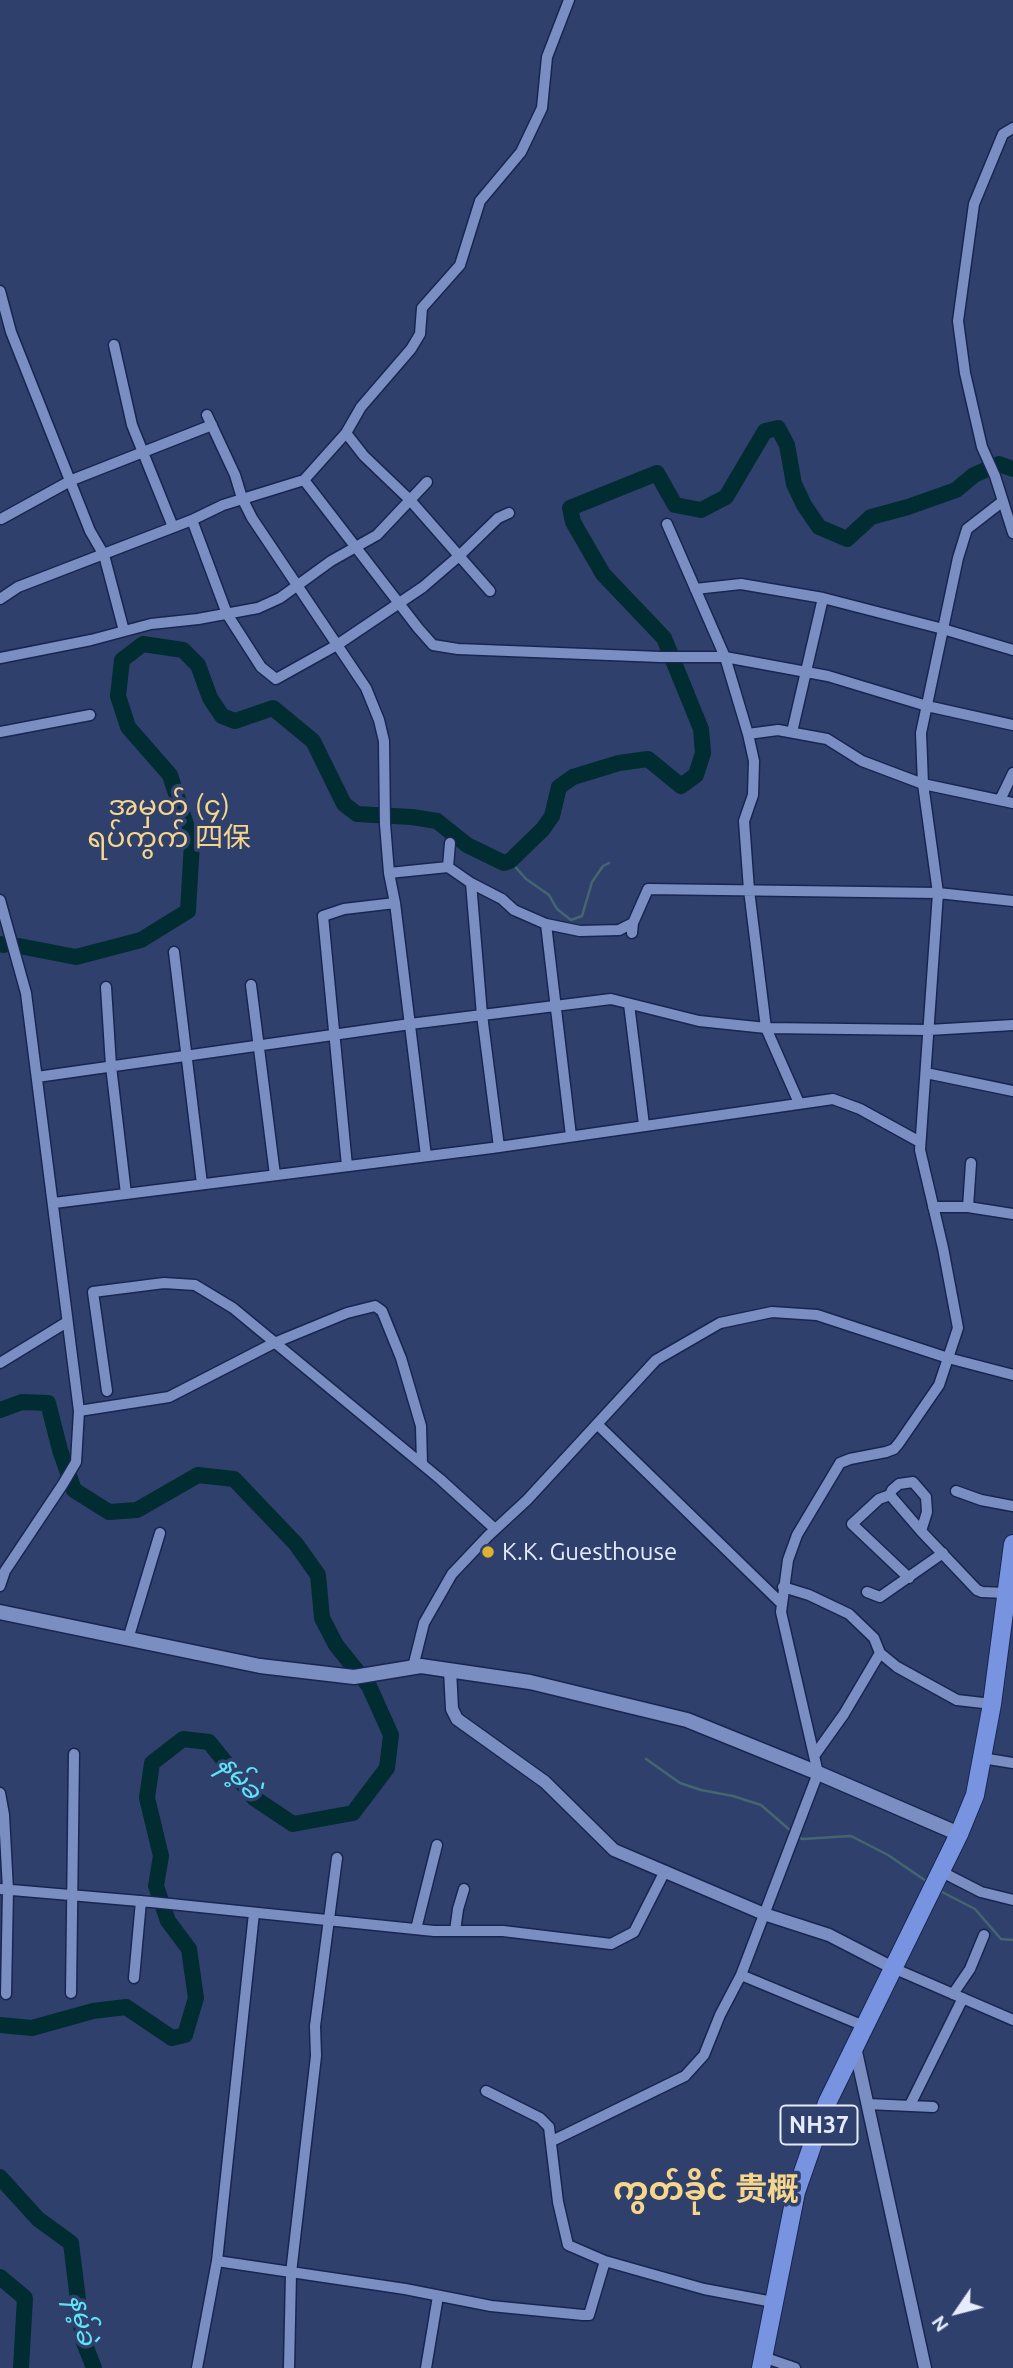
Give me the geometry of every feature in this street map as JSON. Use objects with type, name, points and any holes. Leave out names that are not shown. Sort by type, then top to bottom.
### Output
[{"type":"highway","name":"NH37","points":[[762,2362],[796,2192],[827,2103],[959,1835],[975,1795],[992,1704],[1013,1544]]},
{"type":"main road","points":[[0,1612],[260,1667],[362,1675],[421,1666],[530,1682],[687,1720],[818,1773],[959,1835]]},
{"type":"street","points":[[0,599],[19,587],[192,520],[223,505],[304,480],[346,433],[361,407],[394,370],[420,334],[422,308],[460,265],[481,201],[521,152],[542,107],[547,57],[569,0]]},
{"type":"street","points":[[1013,128],[1003,134],[974,204],[958,321],[965,373],[982,447],[995,476],[1013,533]]},
{"type":"street","points":[[0,291],[10,332],[72,480],[90,531],[104,555],[124,631]]},
{"type":"street","points":[[114,345],[132,425],[173,527]]},
{"type":"street","points":[[1,519],[72,480],[143,452],[209,420],[252,519],[366,688],[379,720],[384,741],[385,824],[389,873],[426,1156]]},
{"type":"street","points":[[346,433],[364,456],[410,500],[490,591]]},
{"type":"street","points":[[304,480],[433,645],[458,649],[725,657],[828,676],[927,706],[1013,725]]},
{"type":"street","points":[[0,658],[91,640],[151,624],[258,608],[280,598],[331,561],[377,535],[427,482]]},
{"type":"street","points":[[552,2141],[684,2076],[704,2056],[720,2015],[741,1975],[818,1773],[781,1612],[788,1560],[797,1535],[840,1463],[894,1449],[939,1385],[958,1328],[920,1150],[938,893],[923,784],[921,733],[958,558],[967,529],[1003,501]]},
{"type":"street","points":[[192,520],[227,614],[261,667],[276,679],[337,645],[423,587],[498,518],[509,513]]},
{"type":"street","points":[[667,524],[725,657],[748,734],[754,761],[753,795],[744,821],[749,890],[766,1028],[799,1103]]},
{"type":"street","points":[[695,589],[741,584],[822,598],[1013,650]]},
{"type":"street","points":[[792,733],[822,598]]},
{"type":"street","points":[[0,732],[90,715]]},
{"type":"street","points":[[748,734],[778,730],[827,739],[862,761],[923,784],[1013,803]]},
{"type":"street","points":[[1000,800],[1013,773]]},
{"type":"street","points":[[448,867],[450,843]]},
{"type":"street","points":[[389,873],[448,867],[502,899],[514,910],[546,924],[580,931],[632,928],[648,889],[938,893],[1013,901]]},
{"type":"street","points":[[471,883],[482,1016],[499,1147]]},
{"type":"street","points":[[0,900],[26,993],[79,1411],[76,1462],[5,1571],[0,1586]]},
{"type":"street","points":[[347,1166],[323,916],[344,909],[395,903]]},
{"type":"street","points":[[546,924],[571,1136]]},
{"type":"street","points":[[174,952],[202,1184]]},
{"type":"street","points":[[251,985],[275,1175]]},
{"type":"street","points":[[106,987],[111,1066],[126,1194]]},
{"type":"street","points":[[37,1077],[335,1034],[611,999],[699,1021],[766,1028],[929,1030],[1013,1025]]},
{"type":"street","points":[[629,1004],[644,1125]]},
{"type":"street","points":[[926,1073],[1013,1091]]},
{"type":"street","points":[[54,1203],[499,1147],[833,1099],[860,1109],[920,1142]]},
{"type":"street","points":[[968,1207],[971,1163]]},
{"type":"street","points":[[933,1207],[968,1207],[1013,1214]]},
{"type":"street","points":[[107,1391],[93,1292],[164,1283],[195,1285],[233,1308],[422,1464],[495,1529]]},
{"type":"street","points":[[79,1411],[169,1397],[274,1343],[347,1312],[375,1306],[382,1311],[401,1358],[421,1426],[422,1464]]},
{"type":"street","points":[[413,1667],[424,1623],[452,1574],[527,1500],[656,1360],[720,1323],[772,1312],[817,1315],[948,1358],[1013,1375]]},
{"type":"street","points":[[0,1363],[67,1322]]},
{"type":"street","points":[[597,1424],[781,1603]]},
{"type":"street","points":[[890,1496],[899,1484],[913,1482],[920,1489],[927,1504],[921,1531]]},
{"type":"street","points":[[956,1491],[981,1500],[1013,1506]]},
{"type":"street","points":[[890,1496],[977,1590],[1006,1593]]},
{"type":"street","points":[[890,1496],[879,1499],[852,1524],[909,1578]]},
{"type":"street","points":[[128,1639],[160,1534]]},
{"type":"street","points":[[867,1592],[880,1597],[943,1553]]},
{"type":"street","points":[[783,1587],[809,1595],[849,1614],[874,1638],[880,1653],[897,1667],[957,1700],[992,1704]]},
{"type":"street","points":[[814,1756],[844,1714],[880,1653]]},
{"type":"street","points":[[450,1670],[452,1709],[457,1719],[545,1782],[614,1850],[764,1914],[829,1935],[892,1968],[1013,2020]]},
{"type":"street","points":[[71,1993],[74,1754]]},
{"type":"street","points":[[982,1758],[1013,1763]]},
{"type":"street","points":[[0,1793],[4,1815],[6,1994]]},
{"type":"street","points":[[416,1929],[437,1844]]},
{"type":"street","points":[[289,2368],[291,2273],[316,2056],[315,2026],[337,1858]]},
{"type":"street","points":[[4,1889],[416,1929],[503,1931],[611,1944],[634,1932],[664,1871]]},
{"type":"street","points":[[940,1871],[981,1892],[1013,1900]]},
{"type":"street","points":[[455,1931],[464,1889]]},
{"type":"street","points":[[134,1978],[146,1901]]},
{"type":"street","points":[[197,2368],[217,2260],[254,1913]]},
{"type":"street","points":[[910,2105],[984,1935]]},
{"type":"street","points":[[741,1975],[864,2026]]},
{"type":"street","points":[[855,2046],[925,2368]]},
{"type":"street","points":[[486,2091],[540,2118],[550,2127],[558,2202],[568,2245],[605,2262],[704,2289],[773,2302]]},
{"type":"street","points":[[867,2104],[933,2107]]},
{"type":"street","points":[[217,2260],[491,2306],[589,2315],[605,2262]]},
{"type":"street","points":[[426,2368],[438,2296]]},
{"type":"street","points":[[762,2362],[795,2368]]},
{"type":"waterway","points":[[19,946],[76,957],[141,940],[188,911],[192,843],[170,775],[128,727],[118,696],[122,660],[143,644],[183,650],[198,665],[210,698],[222,716],[235,721],[273,708],[313,741],[344,804],[357,814],[437,821],[467,845],[504,863],[510,861],[543,829],[552,816],[559,787],[573,777],[619,763],[648,759],[681,786],[696,775],[703,753],[701,729],[664,638],[603,574],[573,522],[570,508],[657,473],[675,505],[701,510],[726,497],[765,431],[778,428],[787,445],[794,484],[804,505],[819,527],[847,539],[871,517],[956,490],[974,475],[999,464],[1013,469]]},
{"type":"waterway","points":[[510,861],[526,879],[549,895],[557,909],[571,920],[582,916],[592,882],[603,866],[609,863]]},
{"type":"waterway","name":"နမ့်ခဲ","points":[[0,944],[4,945]]},
{"type":"waterway","name":"နမ့်ခဲ","points":[[0,1410],[22,1402],[48,1403],[74,1490],[109,1512],[137,1510],[198,1475],[234,1479],[296,1544],[318,1575],[322,1618],[336,1645],[369,1686],[391,1735],[387,1768],[353,1813],[293,1824],[254,1798],[209,1742],[183,1739],[152,1763],[147,1798],[161,1856],[156,1886],[168,1921],[189,1949],[196,1998],[185,2035],[172,2038],[126,2007],[93,2011],[32,2028],[0,2025]]},
{"type":"waterway","points":[[646,1759],[680,1783],[761,1805],[791,1831]]},
{"type":"waterway","points":[[797,1835],[802,1839],[851,1836],[888,1855],[929,1883]]},
{"type":"waterway","points":[[940,1891],[975,1909],[1001,1939],[1013,1940]]},
{"type":"waterway","name":"နမ့်ခဲ","points":[[0,2177],[38,2219],[71,2243],[83,2340],[94,2368]]},
{"type":"waterway","name":"နမ့်ခဲ","points":[[0,2277],[25,2298],[21,2368]]},
{"type":"place","name":"K.K. Guesthouse","points":[[488,1552]]},
{"type":"district","name":"အမှတ် (၄) ရပ်ကွက် 四保","points":[[169,822]]},
{"type":"district","name":"ကွတ်ခိုင် 贵概","points":[[706,2189]]}]
